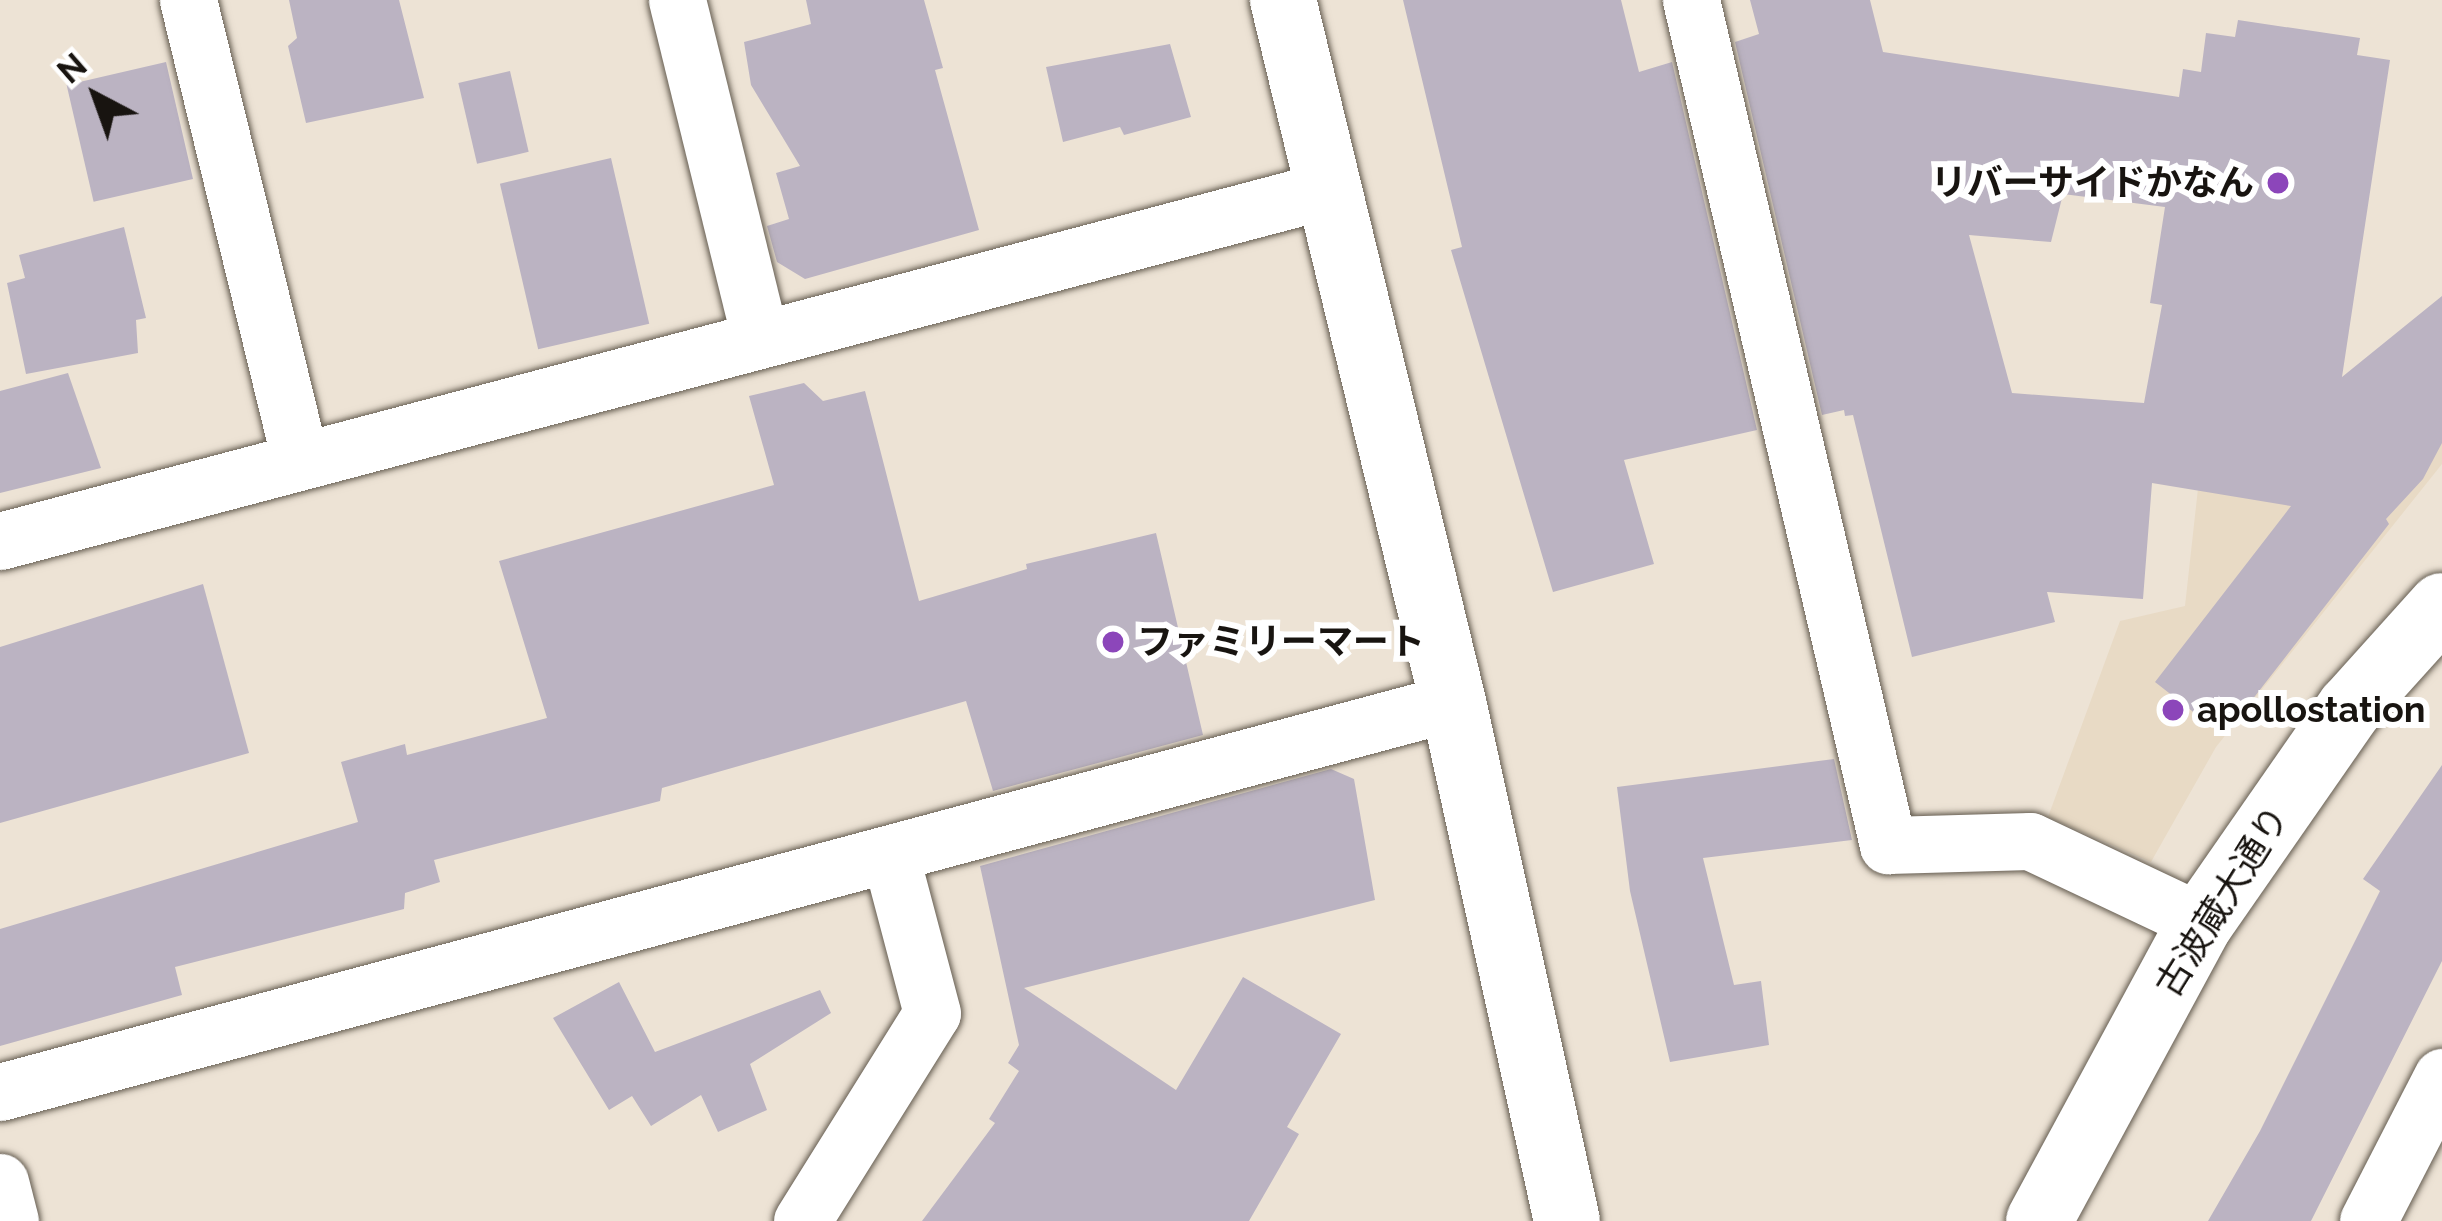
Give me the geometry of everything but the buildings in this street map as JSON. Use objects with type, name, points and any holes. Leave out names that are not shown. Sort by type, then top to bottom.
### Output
[{"type":"main road","points":[[1282,0],[1453,702],[1567,1221]]},
{"type":"main road","name":"古波蔵大通り","points":[[2039,1221],[2201,922],[2350,709],[2442,606]]},
{"type":"street","points":[[188,0],[300,461]]},
{"type":"street","points":[[677,0],[760,339]]},
{"type":"street","points":[[1690,0],[1888,845],[2030,842],[2201,922]]},
{"type":"street","points":[[0,541],[1328,190]]},
{"type":"street","points":[[0,1092],[1453,702]]},
{"type":"street","points":[[802,1221],[932,1013],[890,854]]},
{"type":"street","points":[[2368,1221],[2442,1077]]},
{"type":"street","points":[[0,1181],[10,1221]]},
{"type":"shaded area","points":[[2207,407],[2442,434],[2442,464],[2216,747],[2151,862],[2048,817],[2120,621],[2185,606]]},
{"type":"place","name":"リバーサイドかなん","points":[[2278,183]]},
{"type":"place","name":"ファミリーマート","points":[[1113,642]]},
{"type":"place","name":"apollostation","points":[[2173,710]]}]
